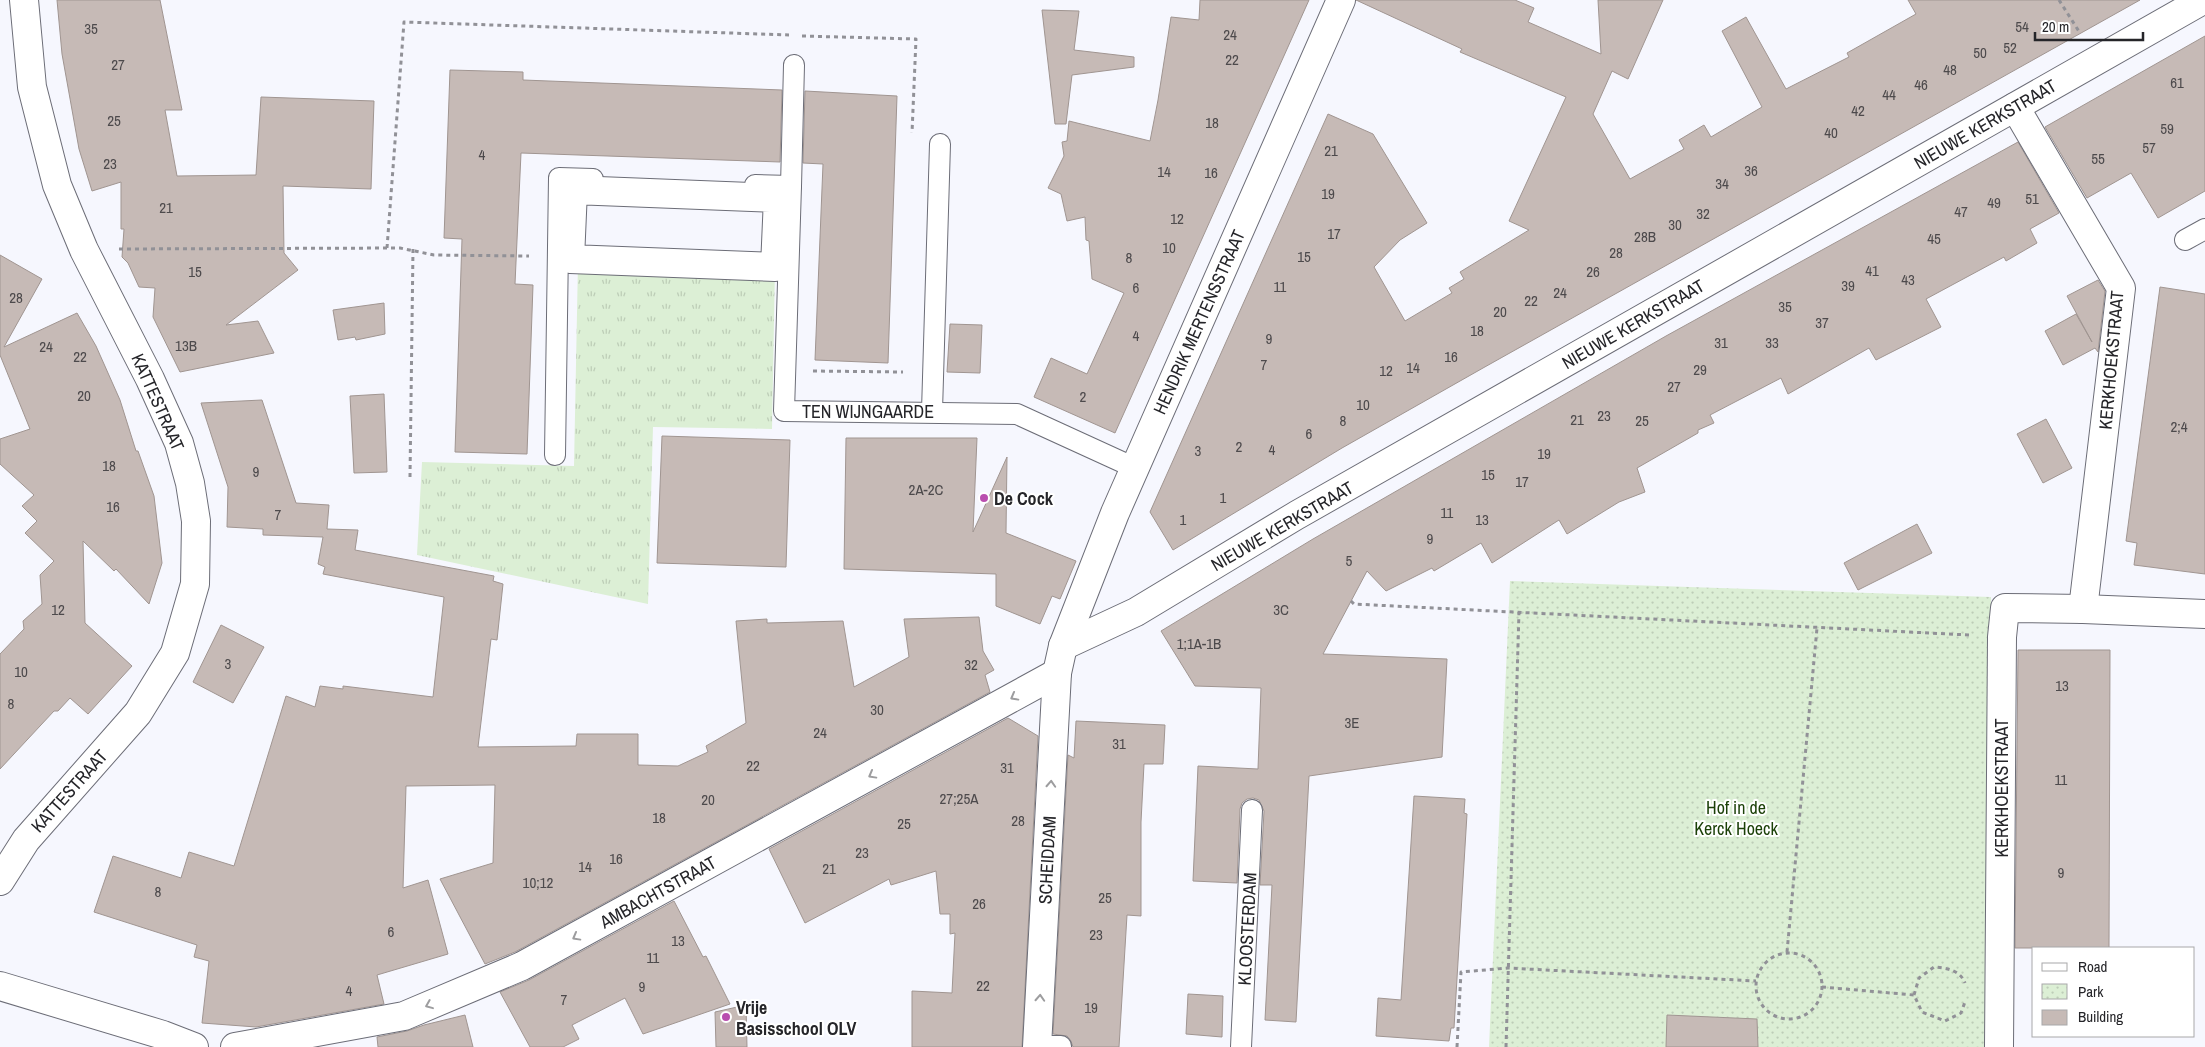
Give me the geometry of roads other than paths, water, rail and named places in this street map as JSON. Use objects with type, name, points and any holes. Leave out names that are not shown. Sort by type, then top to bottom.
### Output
[{"type":"street","name":"KATTESTRAAT","points":[[0,881],[26,840],[138,713],[175,653],[195,584],[196,521],[190,483],[179,442],[150,379],[84,250],[57,185],[32,87],[24,0]]},
{"type":"street","name":"HENDRIK MERTENSSTRAAT","points":[[1063,646],[1135,468],[1341,0]]},
{"type":"street","name":"NIEUWE KERKSTRAAT","points":[[1063,646],[1136,612],[1297,515],[2097,60],[2202,7]]},
{"type":"street","name":"KERKHOEKSTRAAT","points":[[2016,107],[2121,288],[2083,609]]},
{"type":"street","points":[[572,190],[784,192],[775,267],[570,259],[572,190]]},
{"type":"street","name":"KERKHOEKSTRAAT","points":[[1999,1047],[2002,637],[2006,608],[2205,614]]},
{"type":"street","name":"SCHEIDDAM","points":[[1045,1046],[1057,673],[1063,646]]},
{"type":"street","name":"AMBACHTSTRAAT","points":[[235,1047],[404,1016],[522,966],[1057,673]]},
{"type":"street","points":[[0,986],[164,1035],[194,1047]]},
{"type":"lane","name":"TEN WIJNGAARDE","points":[[794,66],[784,192],[786,370],[784,411],[932,411],[1017,414],[1135,468]]},
{"type":"lane","points":[[932,411],[940,144]]},
{"type":"lane","points":[[555,456],[558,178],[784,192]]},
{"type":"lane","points":[[2185,240],[2205,229]]},
{"type":"lane","name":"KLOOSTERDAM","points":[[1241,1047],[1252,810]]},
{"type":"place","name":"De Cock","points":[[984,498]]},
{"type":"place","name":"Vrije Basisschool OLV","points":[[726,1017]]},
{"type":"park label","name":"Hof in de Kerck Hoeck","points":[[1736,818]]}]
